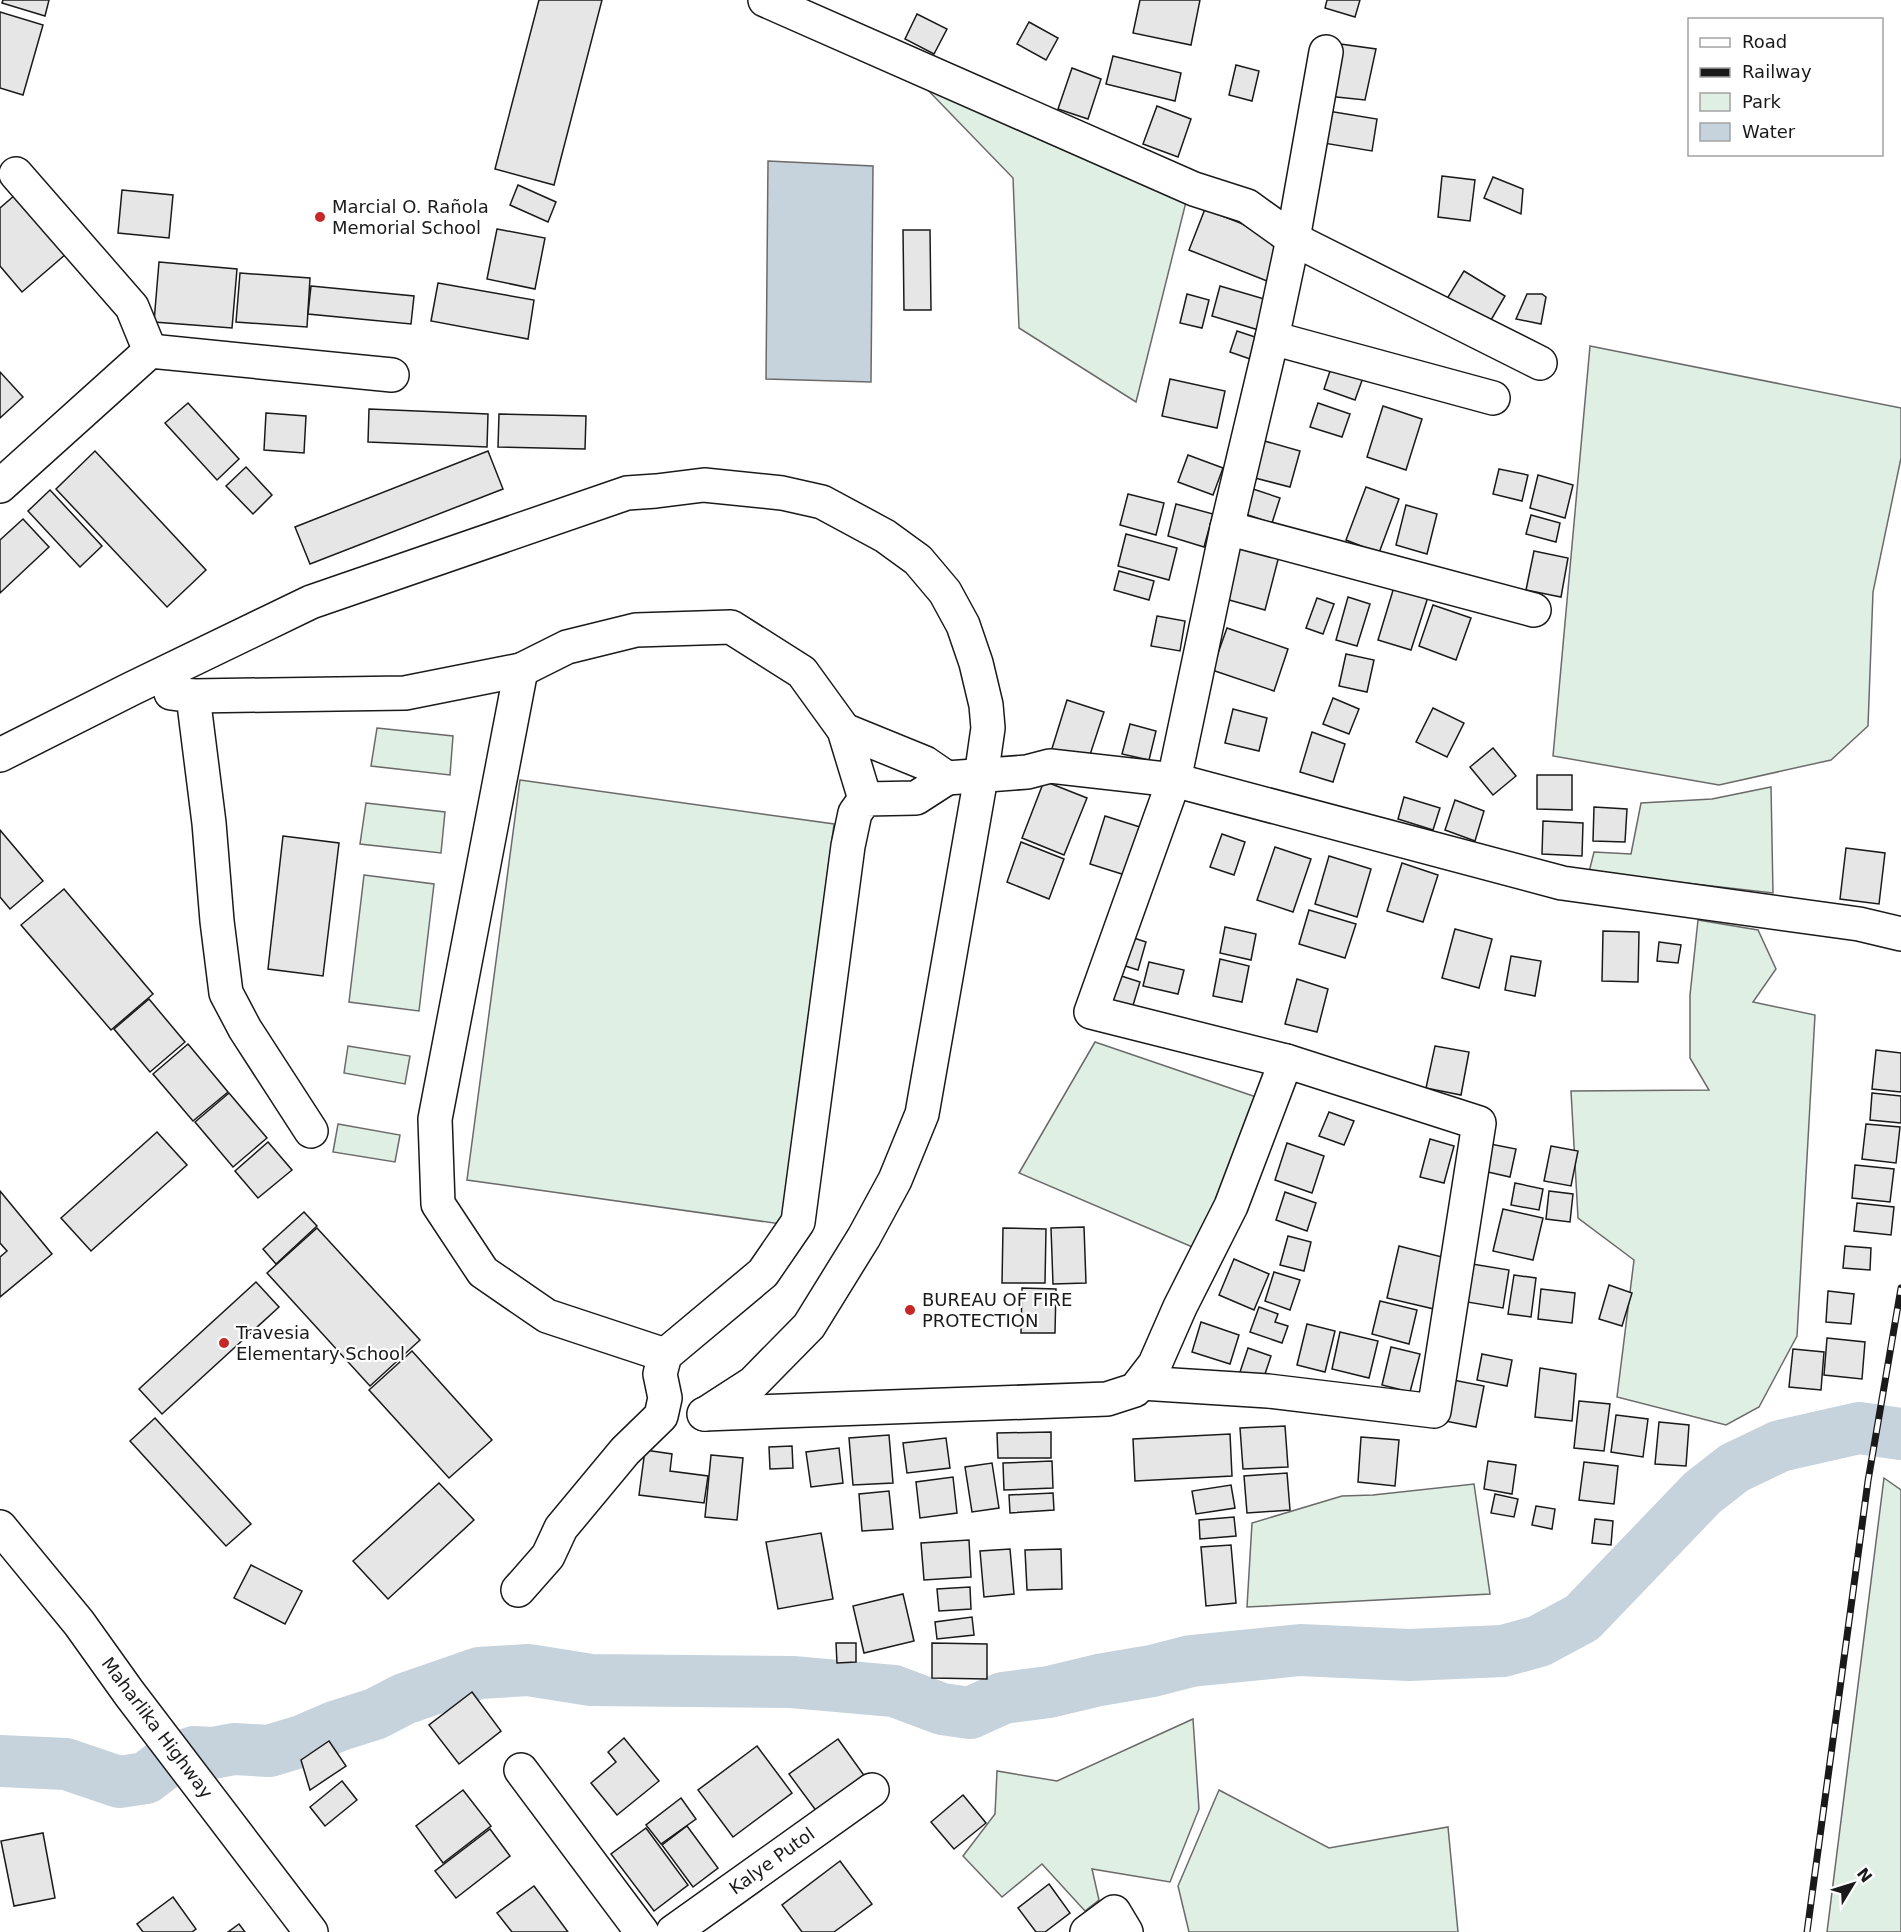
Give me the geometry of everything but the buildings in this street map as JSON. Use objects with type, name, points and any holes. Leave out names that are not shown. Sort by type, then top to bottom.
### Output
[{"type":"main road","points":[[765,0],[1194,189],[1247,206],[1293,239],[1540,363]]},
{"type":"main road","points":[[1141,1383],[1268,1390],[1434,1411],[1479,1123],[1286,1061],[1091,1012],[1174,780],[1227,528],[1293,239],[1326,52]]},
{"type":"main road","points":[[16,174],[132,307],[150,351]]},
{"type":"main road","points":[[1272,338],[1493,398]]},
{"type":"main road","points":[[0,486],[150,351],[392,375]]},
{"type":"main road","points":[[0,755],[311,602],[627,493],[656,492],[704,485],[782,493],[822,502],[885,536],[918,560],[945,592],[963,625],[976,663],[986,705],[988,728],[922,1114],[895,1180],[864,1237],[809,1326],[753,1383],[705,1414]]},
{"type":"main road","points":[[1227,528],[1534,610]]},
{"type":"main road","points":[[131,689],[193,696],[405,693],[521,670],[567,647],[636,630],[731,627],[802,672],[844,730],[865,799]]},
{"type":"main road","points":[[521,670],[435,1119],[438,1204],[483,1272],[547,1316],[665,1355]]},
{"type":"main road","points":[[193,696],[226,993],[245,1029],[311,1131]]},
{"type":"main road","points":[[844,730],[925,763],[947,778]]},
{"type":"main road","points":[[865,799],[916,798],[947,778],[1027,772],[1050,766],[1174,780],[1562,883],[1859,924],[1901,934]]},
{"type":"main road","points":[[518,1590],[548,1556],[561,1528],[626,1451],[661,1416],[665,1398],[660,1374],[665,1355],[763,1273],[798,1222],[848,846],[855,813],[865,799]]},
{"type":"main road","points":[[661,1416],[1107,1399],[1135,1390],[1155,1364],[1180,1307],[1231,1206],[1286,1061]]},
{"type":"main road","name":"Maharlika Highway","points":[[0,1527],[79,1623],[129,1693],[311,1932]]},
{"type":"main road","points":[[521,1770],[642,1932]]},
{"type":"main road","name":"Kalye Putol","points":[[673,1932],[872,1790]]},
{"type":"main road","points":[[1087,1932],[1114,1912],[1126,1932]]},
{"type":"green space","points":[[921,83],[1187,198],[1136,402],[1019,328],[1013,178]]},
{"type":"green space","points":[[1590,346],[1901,408],[1901,458],[1873,592],[1868,726],[1831,760],[1719,785],[1553,756]]},
{"type":"green space","points":[[377,728],[453,736],[450,775],[371,766]]},
{"type":"green space","points":[[520,780],[834,824],[781,1224],[467,1180]]},
{"type":"green space","points":[[1771,787],[1773,893],[1589,872],[1594,852],[1631,854],[1641,803],[1712,799]]},
{"type":"green space","points":[[366,803],[445,812],[441,853],[360,844]]},
{"type":"green space","points":[[364,875],[434,884],[419,1011],[349,1002]]},
{"type":"green space","points":[[1698,920],[1758,930],[1776,969],[1753,1002],[1815,1015],[1797,1336],[1759,1407],[1726,1425],[1617,1397],[1634,1260],[1578,1218],[1571,1091],[1709,1090],[1690,1058],[1690,995]]},
{"type":"green space","points":[[1095,1042],[1262,1099],[1197,1249],[1019,1173]]},
{"type":"green space","points":[[348,1046],[410,1056],[405,1084],[344,1073]]},
{"type":"green space","points":[[338,1124],[400,1135],[395,1162],[333,1152]]},
{"type":"green space","points":[[1884,1478],[1901,1490],[1901,1932],[1827,1932]]},
{"type":"green space","points":[[1474,1484],[1490,1594],[1247,1607],[1252,1523],[1342,1496],[1373,1495]]},
{"type":"green space","points":[[1193,1719],[1199,1809],[1170,1882],[1092,1869],[1099,1900],[1085,1911],[1042,1864],[1002,1897],[963,1856],[995,1814],[997,1771],[1057,1781]]},
{"type":"green space","points":[[1219,1790],[1329,1848],[1448,1827],[1458,1932],[1189,1932],[1178,1886]]},
{"type":"water","points":[[768,161],[873,166],[871,382],[766,379]]},
{"type":"waterway","points":[[0,1761],[66,1764],[119,1782],[146,1778],[168,1761],[194,1752],[213,1753],[234,1749],[269,1751],[302,1741],[337,1726],[375,1714],[404,1699],[479,1673],[528,1670],[591,1680],[792,1682],[894,1691],[942,1709],[970,1713],[1003,1698],[1049,1692],[1191,1661],[1300,1650],[1409,1655],[1503,1651],[1539,1641],[1582,1618],[1702,1493],[1734,1468],[1780,1446],[1859,1428],[1901,1434]]},
{"type":"railway","points":[[1807,1932],[1868,1481],[1901,1288]]},
{"type":"place","name":"Marcial O. Rañola Memorial School","points":[[320,217]]},
{"type":"place","name":"BUREAU OF FIRE PROTECTION","points":[[910,1310]]},
{"type":"place","name":"Travesia Elementary School","points":[[224,1343]]}]
